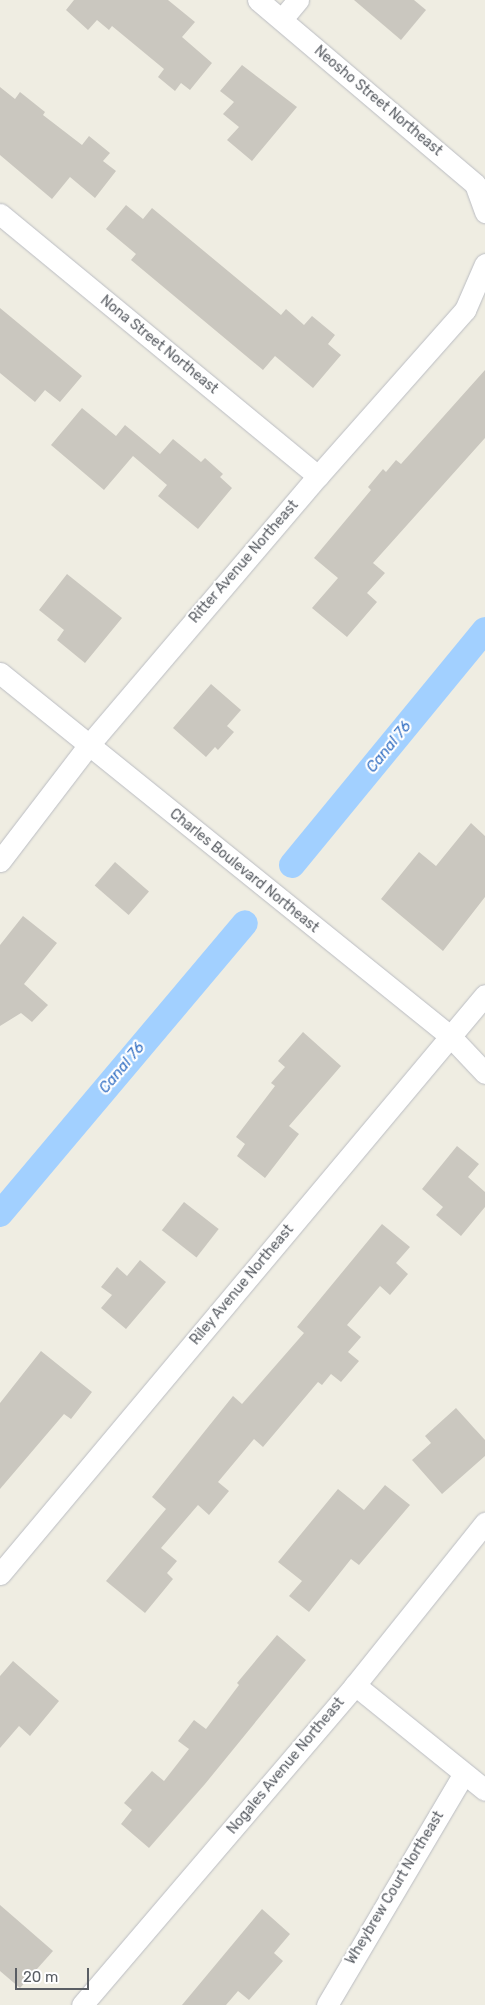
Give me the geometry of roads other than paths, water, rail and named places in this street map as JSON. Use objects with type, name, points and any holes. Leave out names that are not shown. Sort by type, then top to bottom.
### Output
[{"type":"street","name":"Neosho Street Northeast","points":[[258,0],[476,184],[485,212]]},
{"type":"street","points":[[282,20],[298,0]]},
{"type":"street","name":"Nona Street Northeast","points":[[0,214],[318,476]]},
{"type":"street","name":"Ritter Avenue Northeast","points":[[0,860],[88,746],[318,476],[465,310],[485,264]]},
{"type":"street","name":"Charles Boulevard Northeast","points":[[0,673],[88,746],[450,1036],[485,1073]]},
{"type":"street","name":"Riley Avenue Northeast","points":[[0,1574],[485,995]]},
{"type":"street","name":"Nogales Avenue Northeast","points":[[82,2005],[355,1685],[485,1523]]},
{"type":"street","points":[[355,1685],[485,1790]]},
{"type":"street","name":"Wheybrew Court Northeast","points":[[327,2005],[464,1773]]},
{"type":"waterway","name":"Canal 76","points":[[292,865],[485,630]]},
{"type":"waterway","name":"Canal 76","points":[[0,1214],[245,923]]}]
